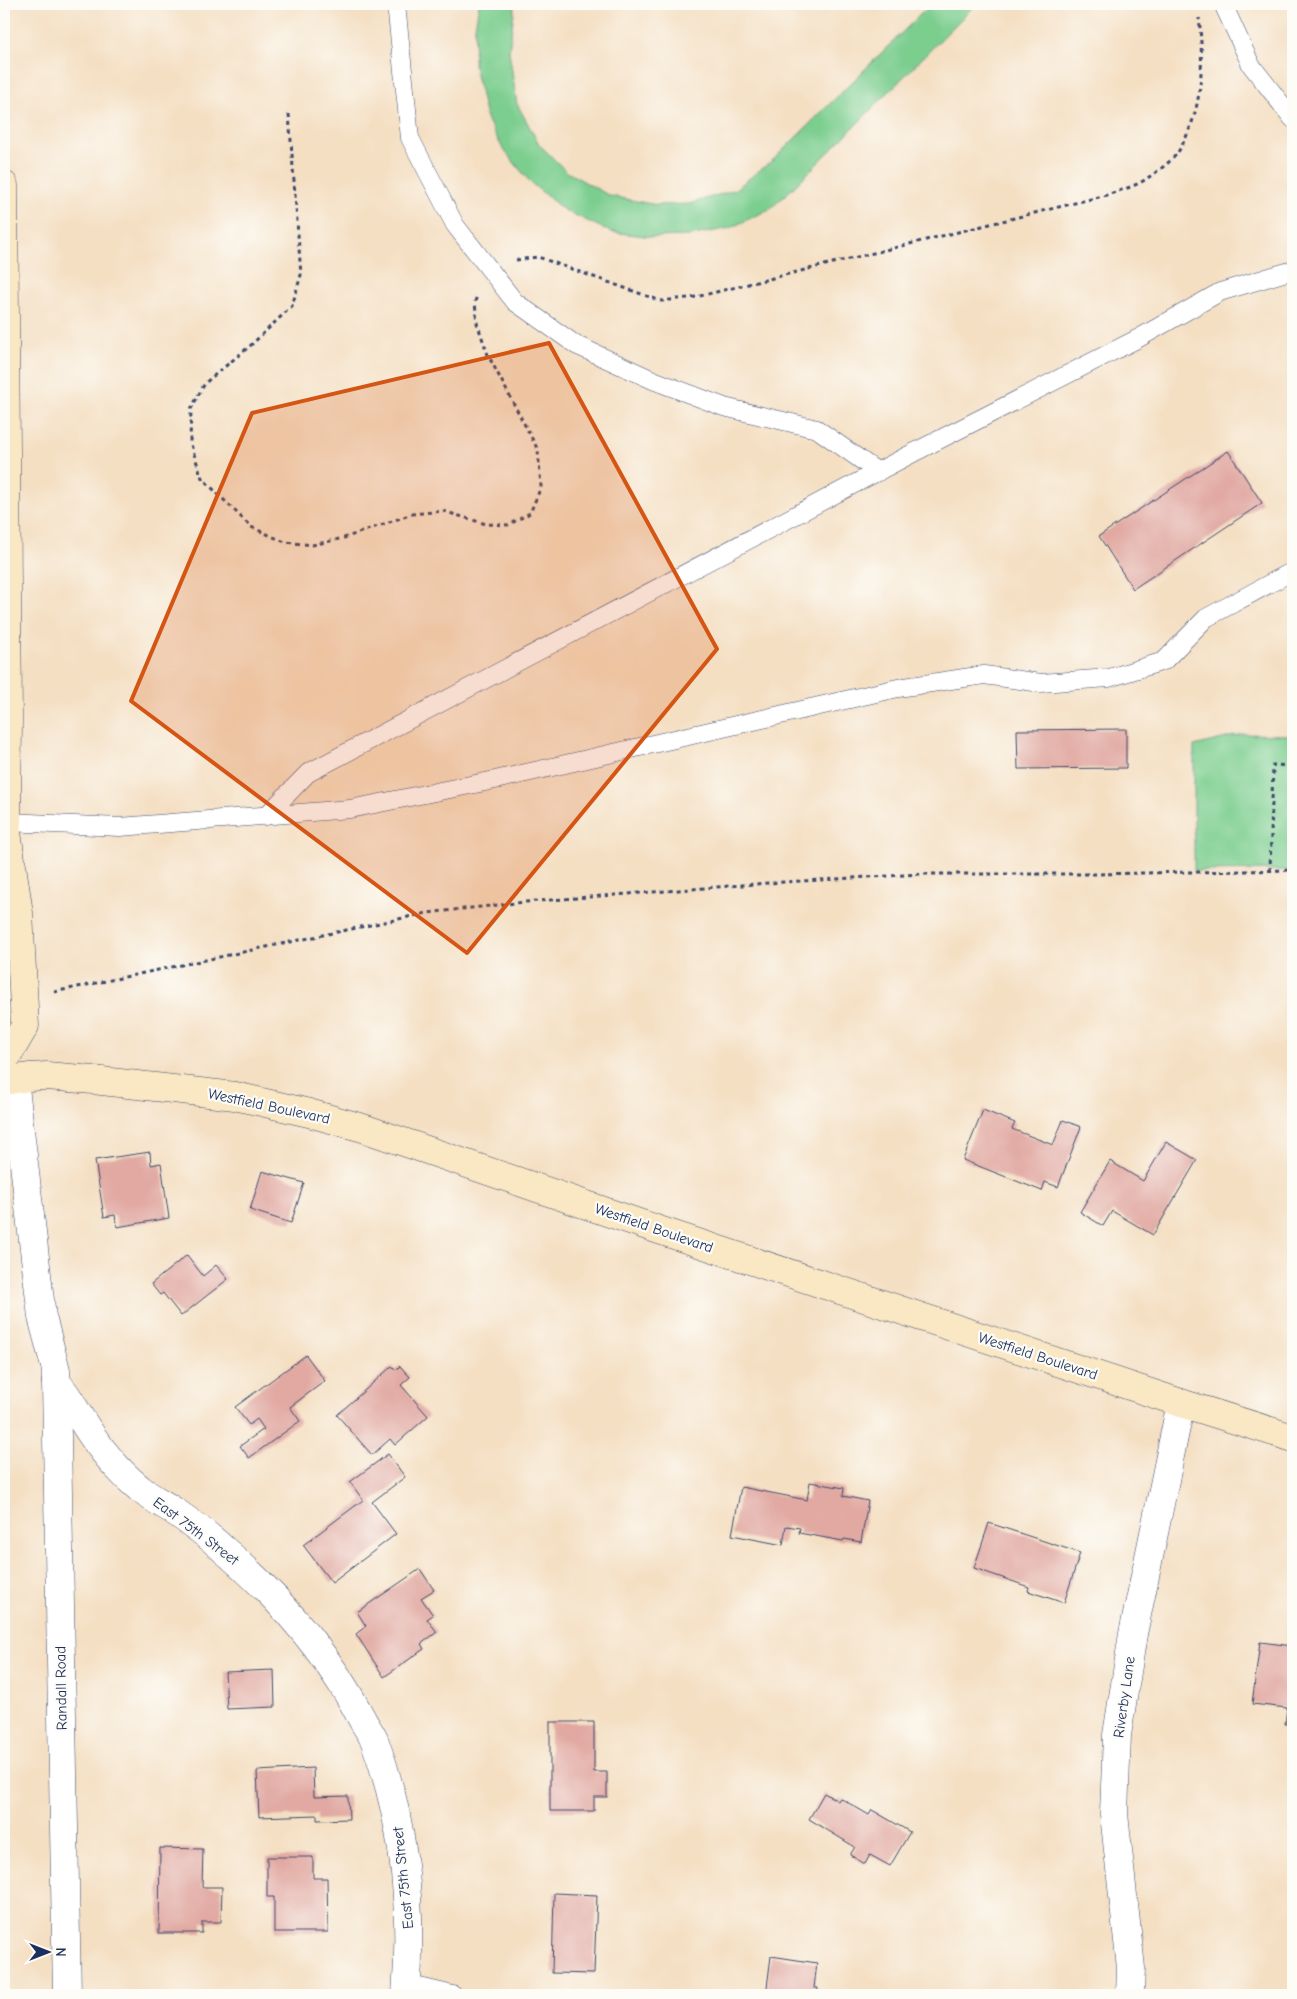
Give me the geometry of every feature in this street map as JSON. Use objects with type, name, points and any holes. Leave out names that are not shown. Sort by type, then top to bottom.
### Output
[{"type":"street","points":[[4,185],[8,711],[5,828],[19,913],[25,1026],[8,1067],[42,1317],[56,1370],[56,1382]]},
{"type":"street","name":"Westfield Boulevard","points":[[8,1067],[29,1076],[60,1076],[188,1090],[261,1102],[364,1128],[659,1230],[1181,1403],[1293,1438]]},
{"type":"street","name":"East 75th Street","points":[[56,1382],[68,1394],[73,1406],[95,1440],[139,1489],[174,1511],[220,1546],[267,1590],[306,1634],[331,1667],[355,1705],[374,1740],[386,1774],[401,1842],[408,1894],[410,1928],[406,1990]]},
{"type":"street","name":"Randall Road","points":[[56,1382],[67,1995]]},
{"type":"street","name":"Riverby Lane","points":[[1130,1995],[1131,1968],[1114,1814],[1118,1735],[1133,1634],[1181,1403]]},
{"type":"lane","points":[[396,4],[410,138],[455,225],[515,302],[576,345],[653,380],[724,407],[817,429],[878,472]]},
{"type":"lane","points":[[1223,4],[1251,65],[1293,119]]},
{"type":"lane","points":[[266,816],[308,773],[878,472],[1140,338],[1220,292],[1293,270]]},
{"type":"lane","points":[[5,828],[120,828],[350,809],[496,780],[898,688],[984,675],[1041,683],[1109,678],[1164,661],[1206,618],[1293,571]]},
{"type":"lane","points":[[406,1990],[453,1995]]},
{"type":"path","points":[[289,114],[301,275],[292,306],[250,346],[204,384],[191,409],[190,442],[202,478],[251,527],[285,542],[312,545],[344,538],[412,514],[443,511],[486,524],[508,525],[530,513],[541,487],[538,450],[488,355],[477,323],[475,302],[478,291],[514,260],[538,257],[661,301],[696,297],[1107,195],[1148,178],[1177,153],[1194,117],[1200,83],[1203,49],[1199,13]]},
{"type":"path","points":[[1270,871],[1273,765],[1293,766]]},
{"type":"path","points":[[49,993],[427,913],[525,902],[768,882],[921,874],[1095,874],[1293,870]]},
{"type":"highlighted area","points":[[549,343],[717,649],[467,953],[131,701],[252,413]]},
{"type":"green space","points":[[479,4],[515,4],[509,51],[517,104],[539,144],[567,172],[610,196],[657,205],[689,204],[734,190],[773,160],[931,4],[976,4],[770,209],[730,228],[689,236],[652,237],[611,232],[564,210],[531,183],[503,149],[486,117],[474,66],[475,27]]},
{"type":"green space","points":[[1242,734],[1293,735],[1293,870],[1194,871],[1194,746]]},
{"type":"building","points":[[1228,451],[1262,503],[1133,589],[1099,536]]},
{"type":"building","points":[[1126,729],[1126,768],[1018,769],[1017,730]]},
{"type":"building","points":[[983,1110],[1015,1123],[1012,1129],[1053,1145],[1063,1120],[1081,1127],[1058,1187],[1045,1182],[1042,1191],[963,1160]]},
{"type":"building","points":[[1166,1142],[1197,1160],[1153,1235],[1112,1211],[1103,1226],[1080,1212],[1110,1161],[1143,1181]]},
{"type":"building","points":[[150,1152],[151,1165],[161,1163],[169,1218],[117,1227],[115,1215],[104,1217],[95,1160]]},
{"type":"building","points":[[262,1171],[304,1183],[291,1223],[250,1210]]},
{"type":"building","points":[[187,1255],[203,1276],[216,1265],[228,1279],[181,1316],[163,1293],[160,1295],[151,1284]]},
{"type":"building","points":[[306,1355],[325,1381],[290,1407],[300,1421],[249,1458],[240,1446],[264,1429],[257,1419],[249,1425],[235,1407]]},
{"type":"building","points":[[392,1366],[396,1370],[400,1366],[410,1377],[401,1385],[428,1416],[395,1445],[390,1439],[372,1455],[337,1415]]},
{"type":"building","points":[[388,1454],[405,1477],[372,1502],[396,1534],[332,1583],[303,1545],[363,1500],[350,1482]]},
{"type":"building","points":[[810,1482],[844,1488],[843,1496],[868,1501],[861,1542],[844,1539],[843,1541],[799,1533],[800,1528],[786,1526],[783,1545],[732,1535],[741,1487],[807,1500]]},
{"type":"building","points":[[989,1523],[1080,1553],[1064,1603],[1028,1591],[1029,1587],[974,1568]]},
{"type":"building","points":[[420,1569],[434,1590],[421,1598],[433,1615],[427,1619],[437,1632],[421,1644],[424,1649],[384,1677],[356,1634],[366,1626],[357,1612]]},
{"type":"building","points":[[1260,1642],[1293,1646],[1293,1725],[1285,1724],[1287,1708],[1252,1704]]},
{"type":"building","points":[[274,1670],[275,1707],[227,1709],[225,1672]]},
{"type":"building","points":[[550,1722],[594,1722],[594,1772],[607,1772],[607,1797],[594,1797],[594,1811],[550,1811]]},
{"type":"building","points":[[313,1768],[314,1797],[348,1796],[349,1819],[317,1820],[317,1815],[259,1817],[257,1771]]},
{"type":"building","points":[[824,1793],[838,1801],[840,1798],[869,1815],[872,1810],[910,1832],[890,1866],[870,1855],[865,1864],[850,1855],[855,1847],[809,1819]]},
{"type":"building","points":[[160,1848],[203,1849],[202,1887],[222,1887],[221,1922],[202,1922],[202,1933],[159,1933]]},
{"type":"building","points":[[267,1857],[313,1857],[313,1878],[327,1878],[328,1932],[274,1932],[274,1897],[267,1897]]},
{"type":"building","points":[[554,1893],[597,1895],[594,1974],[552,1973]]},
{"type":"building","points":[[771,1956],[817,1963],[814,1988],[818,1988],[817,1995],[766,1995]]},
{"type":"building","points":[[1267,1993],[1267,1995],[1242,1995],[1242,1994]]}]
